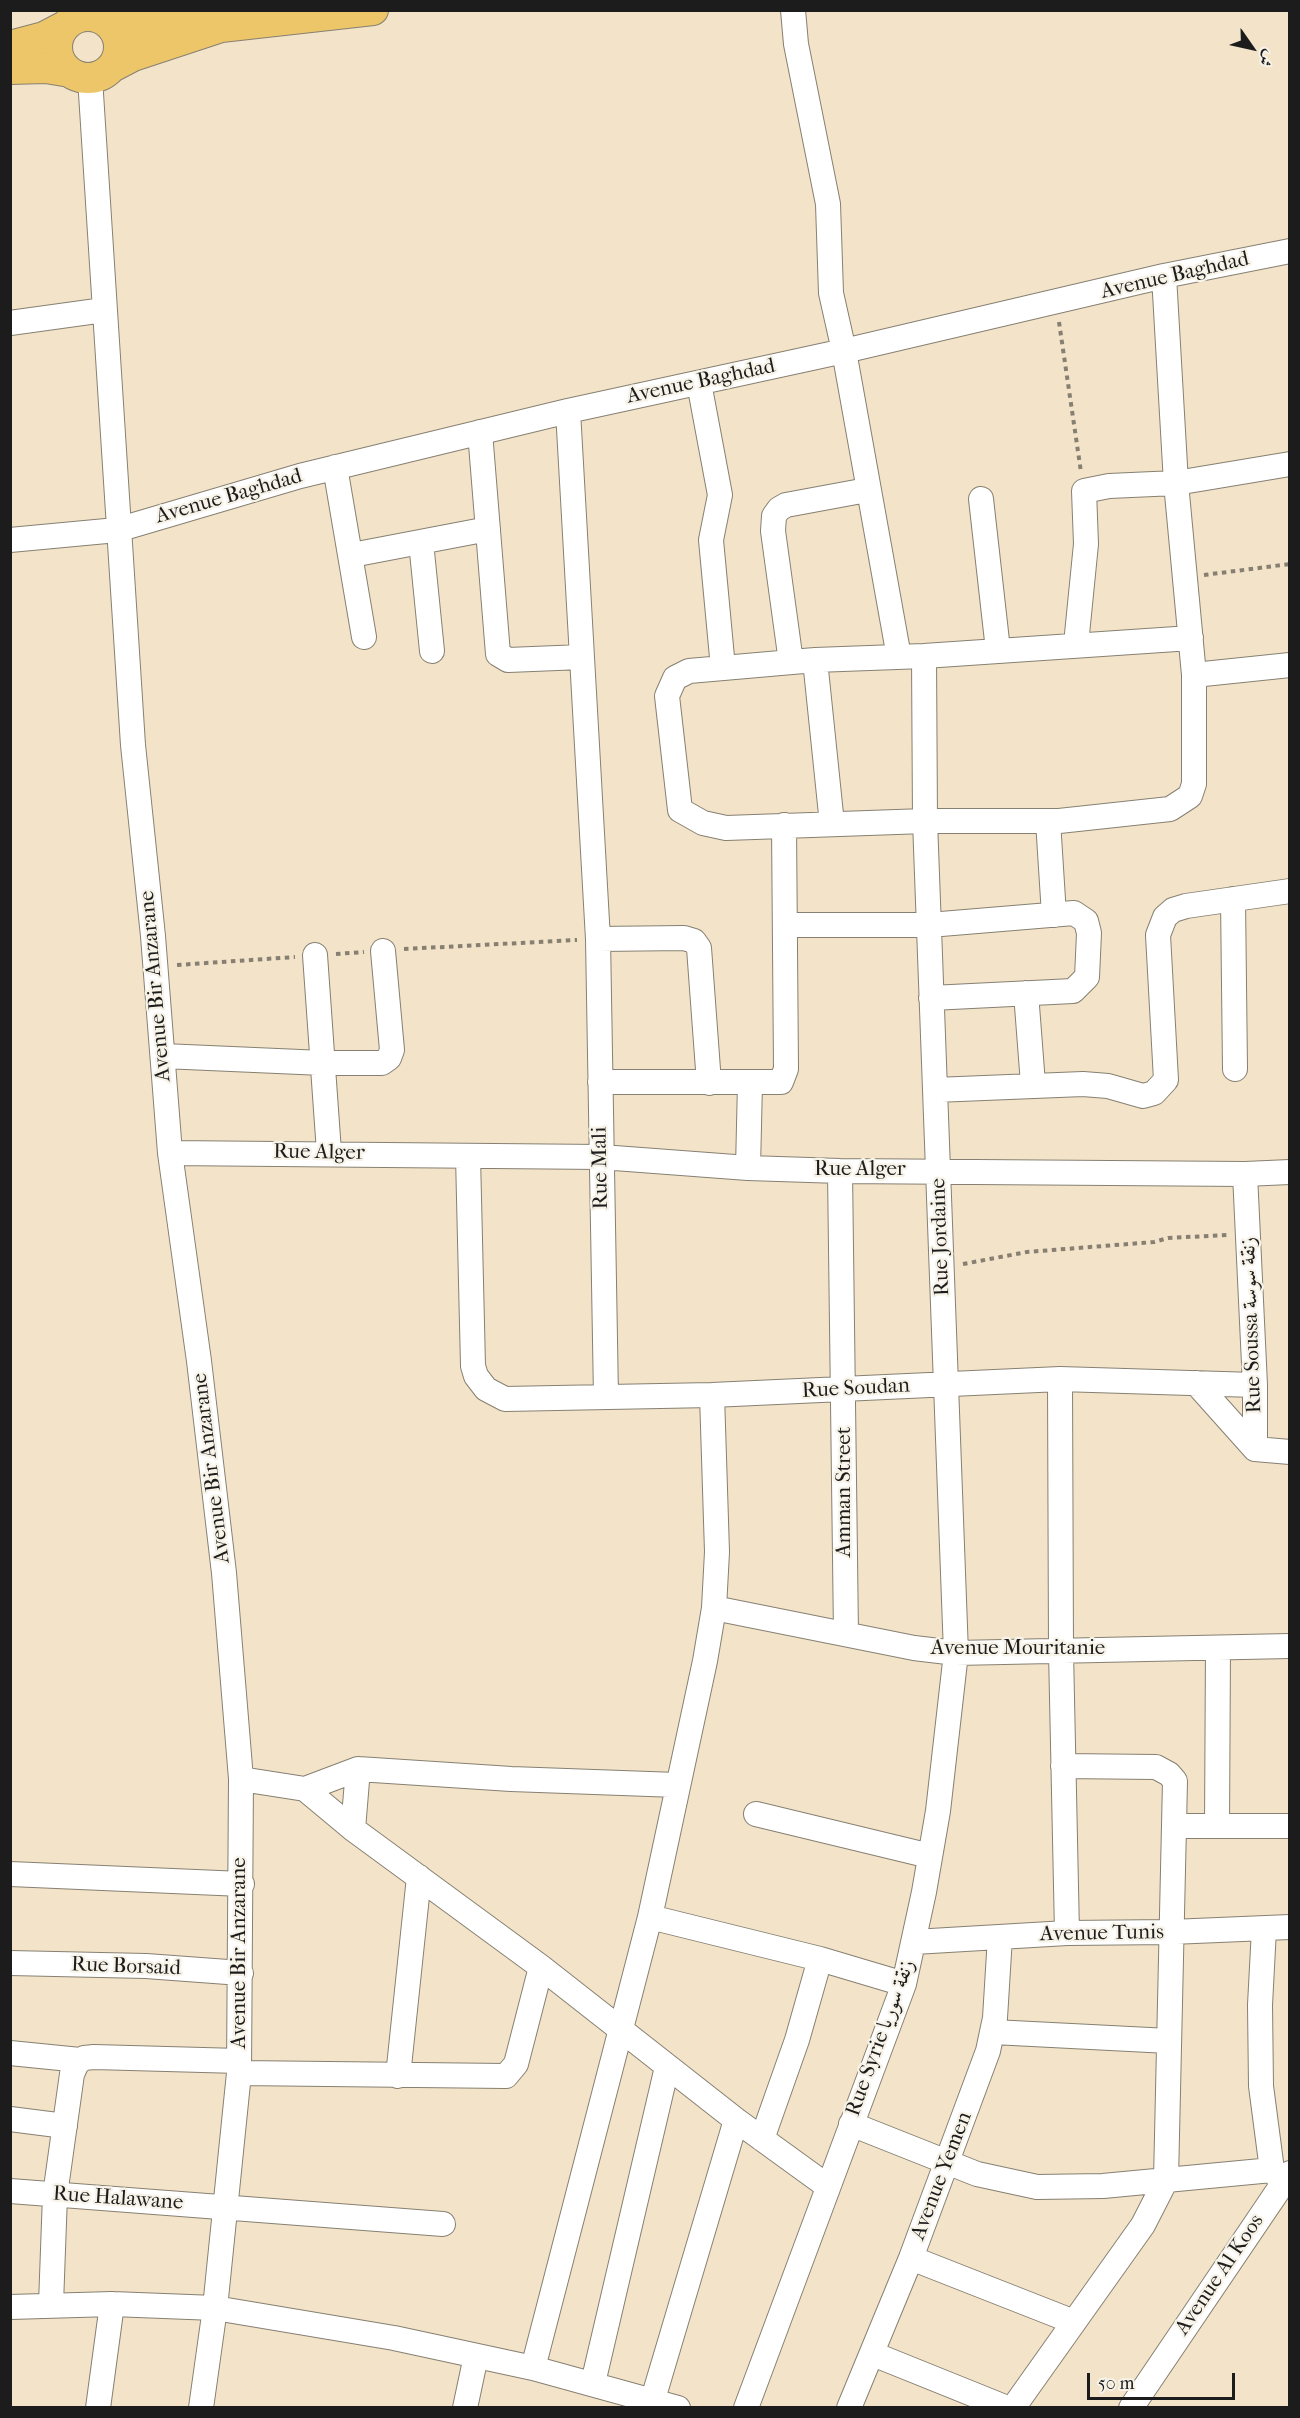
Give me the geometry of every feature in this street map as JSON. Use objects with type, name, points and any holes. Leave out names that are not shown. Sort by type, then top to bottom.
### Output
[{"type":"main road","points":[[10,46],[44,37],[85,18],[132,25],[221,27],[373,10]]},
{"type":"main road","points":[[85,18],[58,39],[58,54],[91,72]]},
{"type":"main road","points":[[85,18],[115,30],[119,42],[118,55],[91,72]]},
{"type":"main road","points":[[10,69],[46,68],[91,72],[143,52],[221,27]]},
{"type":"street","points":[[793,10],[796,44],[828,204],[831,293],[844,351],[867,490],[899,657]]},
{"type":"street","name":"Avenue Bir Anzarane","points":[[91,72],[117,530],[133,745],[170,1153],[200,1361],[224,1573],[241,1779],[239,2067],[215,2308],[201,2408]]},
{"type":"street","name":"Avenue Baghdad","points":[[10,540],[117,530],[335,467],[568,411],[1056,303],[1164,276],[1290,251]]},
{"type":"street","points":[[1164,276],[1176,483],[1191,638],[1194,675],[1194,784],[1190,796],[1170,809],[1048,820],[717,826],[690,818],[680,810],[667,696],[675,678],[689,671],[815,660],[924,656],[1191,638]]},
{"type":"street","points":[[10,323],[104,310]]},
{"type":"street","points":[[699,383],[720,495],[711,540],[723,668]]},
{"type":"street","name":"Rue Mali","points":[[568,411],[598,939],[606,1397]]},
{"type":"street","points":[[480,432],[498,654],[501,658],[582,657]]},
{"type":"street","points":[[1076,644],[1086,544],[1084,491],[1134,484],[1176,483],[1290,464]]},
{"type":"street","points":[[335,467],[352,555],[364,637]]},
{"type":"street","points":[[791,662],[773,531],[774,516],[778,509],[786,505],[867,490]]},
{"type":"street","points":[[981,499],[998,650]]},
{"type":"street","points":[[352,555],[488,529]]},
{"type":"street","points":[[421,542],[432,651]]},
{"type":"street","name":"Rue Jordaine","points":[[924,656],[925,821],[956,1653]]},
{"type":"street","points":[[815,660],[832,824]]},
{"type":"street","points":[[1194,675],[1290,665]]},
{"type":"street","points":[[1048,820],[1054,915]]},
{"type":"street","points":[[600,1082],[781,1082],[784,1076],[784,825]]},
{"type":"street","points":[[935,1090],[1033,1084],[1100,1085],[1143,1096],[1162,1088],[1166,1080],[1159,946],[1161,925],[1173,910],[1290,891]]},
{"type":"street","points":[[1233,899],[1235,1069]]},
{"type":"street","points":[[785,925],[929,925],[1074,913],[1086,921],[1089,933],[1087,977],[1073,992],[931,998]]},
{"type":"street","points":[[598,939],[684,938],[694,941],[699,948],[709,1083]]},
{"type":"street","points":[[162,1056],[323,1063],[382,1063],[389,1058],[392,1050],[383,951]]},
{"type":"street","points":[[315,956],[329,1152]]},
{"type":"street","points":[[1026,993],[1033,1084]]},
{"type":"street","points":[[748,1168],[750,1083]]},
{"type":"street","name":"Rue Alger","points":[[170,1153],[329,1152],[601,1157],[748,1168],[840,1171],[1245,1174],[1290,1172]]},
{"type":"street","name":"Rue Soudan","points":[[468,1156],[473,1366],[476,1377],[486,1389],[505,1399],[712,1395],[1060,1379],[1255,1385]]},
{"type":"street","name":"Amman Street","points":[[840,1171],[846,1634]]},
{"type":"street","name":"Rue Soussa زنقة سوسة","points":[[1245,1174],[1255,1385],[1255,1449]]},
{"type":"street","points":[[1060,1379],[1061,1651],[1067,1933]]},
{"type":"street","points":[[1196,1383],[1255,1449],[1286,1452]]},
{"type":"street","points":[[533,2368],[650,1917],[714,1608],[717,1510],[712,1395]]},
{"type":"street","name":"Avenue Mouritanie","points":[[714,1608],[914,1648],[956,1653],[1290,1646]]},
{"type":"street","points":[[1217,1826],[1218,1648]]},
{"type":"street","name":"Rue Syrie زنقة سوريا","points":[[746,2408],[904,1984],[914,1942],[939,1801],[956,1653]]},
{"type":"street","points":[[1013,2408],[1143,2225],[1166,2180],[1175,1781],[1156,1767],[1063,1766]]},
{"type":"street","points":[[241,1779],[305,1789],[358,1769],[511,1779],[677,1785]]},
{"type":"street","points":[[352,1829],[358,1769]]},
{"type":"street","points":[[305,1789],[352,1829],[541,1967],[736,2120],[828,2186]]},
{"type":"street","points":[[756,1814],[930,1856]]},
{"type":"street","points":[[1175,1826],[1290,1826]]},
{"type":"street","points":[[10,1874],[242,1884]]},
{"type":"street","points":[[398,2076],[419,1877]]},
{"type":"street","points":[[650,1917],[820,1959],[904,1984]]},
{"type":"street","name":"Avenue Tunis","points":[[914,1942],[1067,1933],[1290,1927]]},
{"type":"street","points":[[851,2124],[946,2164],[1003,2181],[1036,2187],[1067,2188],[1166,2180],[1283,2180],[1261,2086],[1260,2005],[1264,1929]]},
{"type":"street","name":"Avenue Yemen","points":[[849,2408],[911,2258],[993,2032],[1000,1936]]},
{"type":"street","points":[[762,2139],[797,2040],[820,1959]]},
{"type":"street","name":"Rue Borsaid","points":[[10,1963],[146,1966],[241,1973]]},
{"type":"street","points":[[10,2053],[80,2060],[94,2057],[398,2076],[506,2076],[516,2064],[541,1967]]},
{"type":"street","points":[[993,2032],[1168,2040]]},
{"type":"street","points":[[51,2304],[55,2195],[72,2074],[80,2060]]},
{"type":"street","points":[[593,2383],[667,2067]]},
{"type":"street","points":[[10,2119],[65,2126]]},
{"type":"street","points":[[652,2399],[736,2120]]},
{"type":"street","name":"Avenue Al Koos","points":[[1131,2408],[1283,2180]]},
{"type":"street","name":"Rue Halawane","points":[[10,2191],[443,2224]]},
{"type":"street","points":[[911,2258],[1074,2322]]},
{"type":"street","points":[[10,2307],[112,2304],[215,2308],[394,2338],[533,2368],[678,2408]]},
{"type":"street","points":[[98,2408],[112,2304]]},
{"type":"street","points":[[873,2354],[1007,2408]]},
{"type":"street","points":[[465,2408],[476,2356]]},
{"type":"path","points":[[1056,303],[1084,491]]},
{"type":"path","points":[[1185,578],[1290,564]]},
{"type":"path","points":[[942,1268],[1027,1252],[1154,1242],[1168,1238],[1248,1234]]}]
